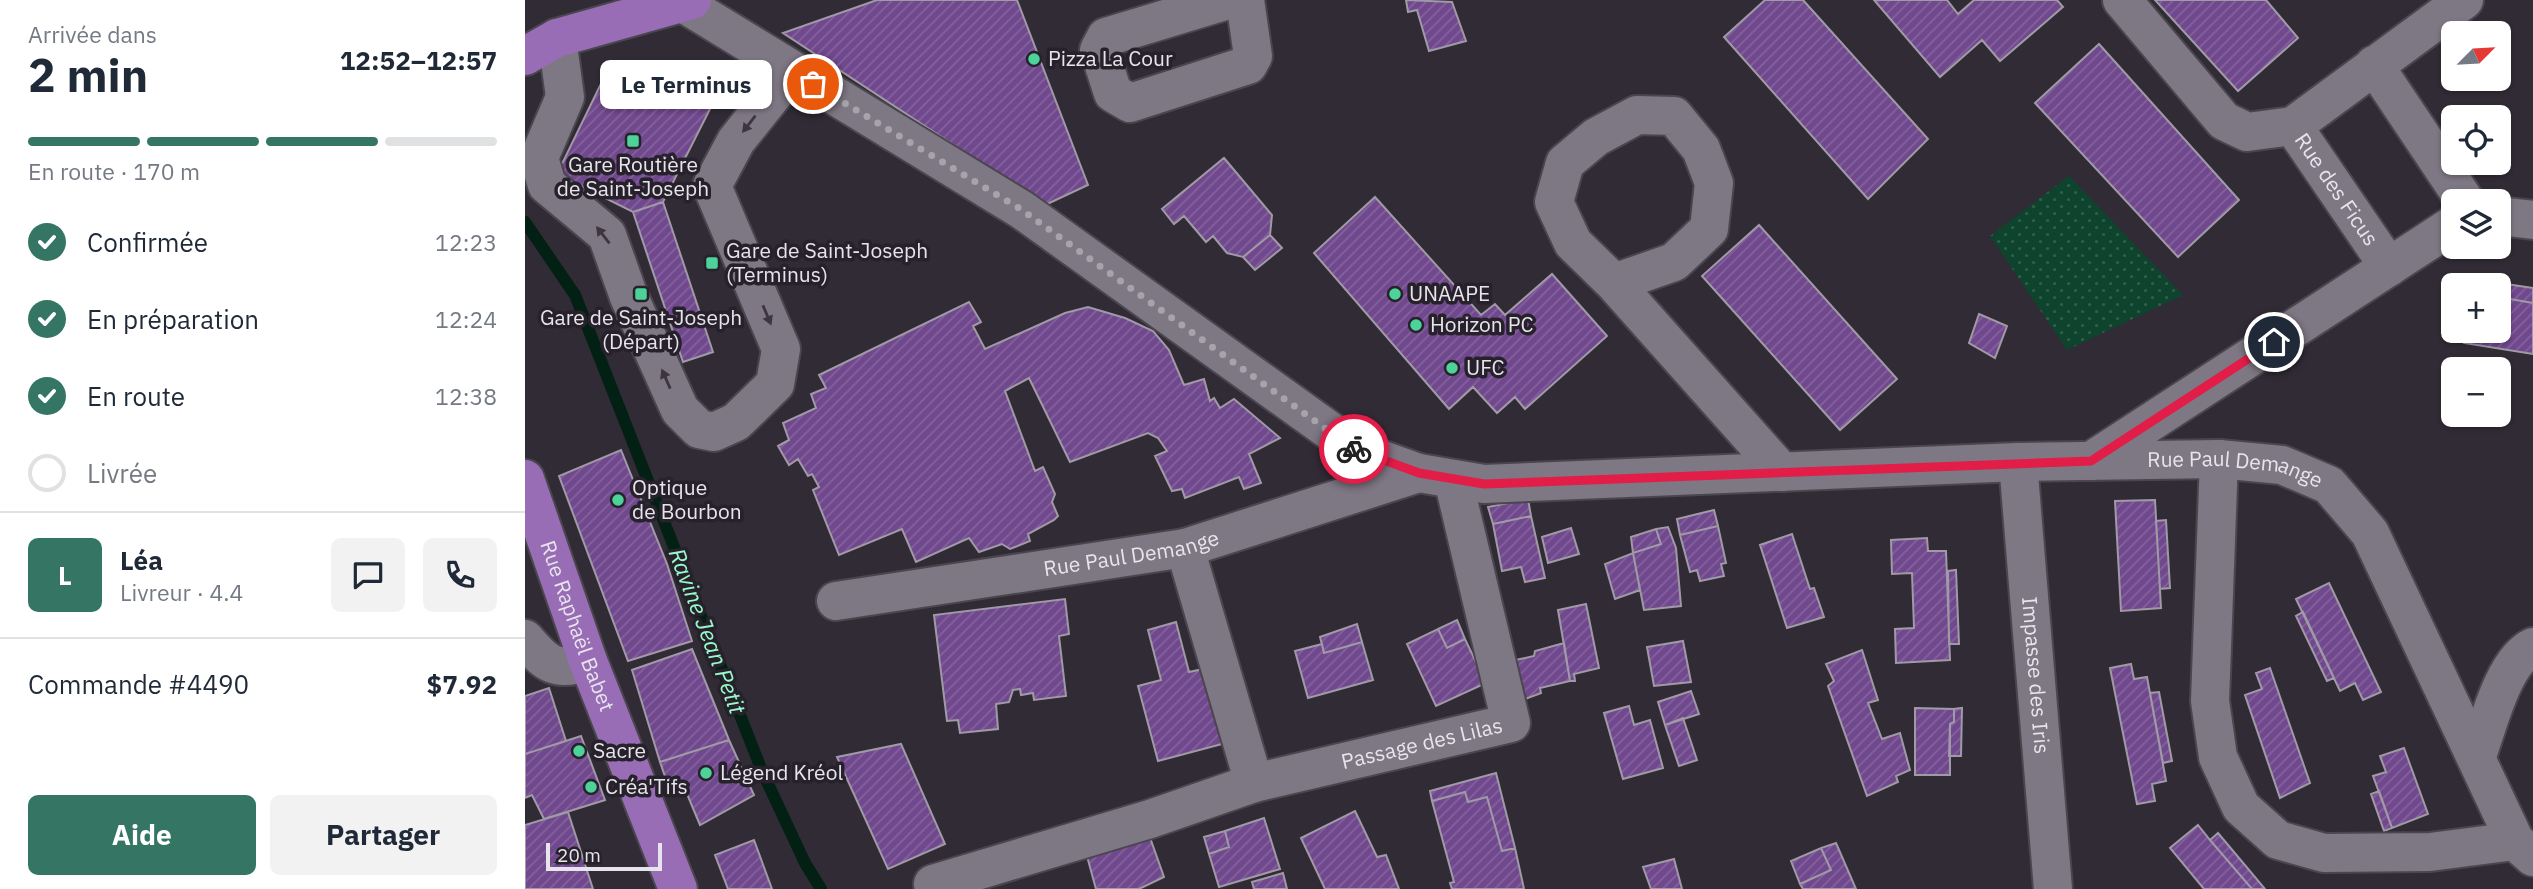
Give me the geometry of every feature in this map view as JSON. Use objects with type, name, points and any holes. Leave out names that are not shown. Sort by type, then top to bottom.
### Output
[{"type":"main road","points":[[541,47],[687,1]]},
{"type":"main road","name":"Rue Raphaël Babet","points":[[525,479],[588,662],[678,889]]},
{"type":"street","points":[[1228,0],[1106,37],[1098,50],[1113,93],[1130,103],[1248,65],[1253,56],[1245,0]]},
{"type":"street","points":[[2122,0],[2224,121],[2247,132],[2293,126]]},
{"type":"street","name":"Rue des Ficus","points":[[2389,267],[2293,126],[2464,0]]},
{"type":"street","name":"Rue Paul Demange","points":[[687,1],[792,71],[1022,210],[1358,451],[1436,476],[1484,484],[2018,462],[2219,459],[2282,465],[2329,485],[2370,533],[2524,849]]},
{"type":"street","points":[[541,47],[565,97],[539,158],[547,185],[607,235],[629,297],[680,410],[699,429],[714,432],[736,422],[775,384],[781,349],[712,186],[736,141],[792,71]]},
{"type":"street","points":[[2374,65],[2457,189]]},
{"type":"street","points":[[1614,284],[1674,262],[1709,229],[1714,183],[1700,149],[1674,116],[1637,115],[1596,137],[1565,163],[1554,202],[1573,243],[1614,284],[1782,472]]},
{"type":"street","points":[[2511,217],[2533,220]]},
{"type":"street","points":[[2091,461],[2441,233]]},
{"type":"street","points":[[2219,459],[2210,701],[2218,757],[2241,807],[2278,840],[2324,853],[2524,849]]},
{"type":"street","name":"Impasse des Iris","points":[[2018,462],[2053,889]]},
{"type":"street","name":"Rue Paul Demange","points":[[836,601],[1185,548],[1436,476]]},
{"type":"street","name":"Passage des Lilas","points":[[933,884],[1150,819],[1254,783],[1511,723],[1436,476]]},
{"type":"street","points":[[1185,548],[1254,783]]},
{"type":"street","points":[[525,639],[553,666],[568,668],[588,662]]},
{"type":"street","points":[[2477,756],[2510,668],[2525,650],[2533,647]]},
{"type":"green space","points":[[2069,176],[2183,295],[2067,350],[1990,236]]},
{"type":"building","points":[[877,0],[1017,0],[1088,185],[1045,205],[783,33]]},
{"type":"building","points":[[1406,0],[1452,2],[1466,41],[1429,51],[1417,10],[1408,12]]},
{"type":"building","points":[[1765,0],[1803,0],[1928,139],[1868,199],[1724,37]]},
{"type":"building","points":[[1874,0],[1947,0],[1958,14],[1974,0],[2057,0],[2063,7],[2000,61],[1982,40],[1940,77]]},
{"type":"building","points":[[2155,0],[2266,0],[2298,38],[2238,91]]},
{"type":"building","points":[[2099,44],[2239,200],[2178,257],[2035,103]]},
{"type":"building","name":"Gare Routière de Saint-Joseph","points":[[612,61],[710,109],[663,202],[633,212],[557,174]]},
{"type":"building","points":[[1224,158],[1272,215],[1270,235],[1243,257],[1227,253],[1213,236],[1206,242],[1184,216],[1174,224],[1162,209]]},
{"type":"building","points":[[1375,197],[1481,315],[1495,304],[1505,315],[1552,274],[1607,336],[1525,409],[1515,397],[1497,413],[1473,387],[1449,409],[1314,253]]},
{"type":"building","points":[[663,202],[713,352],[683,362],[633,212]]},
{"type":"building","points":[[1759,225],[1897,379],[1840,430],[1702,276]]},
{"type":"building","points":[[1270,235],[1282,248],[1255,270],[1243,257]]},
{"type":"building","points":[[2511,285],[2533,288],[2533,303],[2511,299]]},
{"type":"building","points":[[2511,299],[2533,303],[2533,354],[2464,343],[2511,343]]},
{"type":"building","points":[[969,302],[981,322],[973,326],[985,349],[1065,313],[1088,307],[1125,318],[1153,331],[1169,350],[1184,385],[1204,379],[1210,401],[1214,398],[1220,408],[1234,399],[1280,438],[1249,454],[1261,483],[1244,489],[1239,477],[1185,498],[1182,489],[1172,491],[1155,456],[1167,451],[1158,438],[1148,433],[1070,462],[1029,378],[1005,391],[1035,471],[1043,467],[1055,494],[1052,502],[1058,516],[1054,520],[1028,534],[1030,541],[1010,549],[1002,544],[979,552],[969,538],[916,562],[902,529],[839,555],[813,490],[819,487],[812,474],[808,476],[798,459],[789,465],[778,446],[789,440],[783,423],[816,408],[811,394],[826,388],[819,375]]},
{"type":"building","points":[[1979,314],[2007,326],[1995,358],[1969,343]]},
{"type":"building","points":[[621,450],[667,564],[692,641],[628,661],[559,476]]},
{"type":"building","points":[[1528,499],[1531,516],[1493,524],[1488,507]]},
{"type":"building","points":[[2155,500],[2161,608],[2121,611],[2115,501]]},
{"type":"building","points":[[1714,510],[1718,526],[1680,535],[1677,519]]},
{"type":"building","points":[[1531,516],[1545,578],[1525,582],[1521,567],[1502,571],[1493,524]]},
{"type":"building","points":[[2166,520],[2170,588],[2160,589],[2156,521]]},
{"type":"building","points":[[1718,526],[1726,563],[1721,564],[1724,576],[1700,581],[1697,570],[1690,572],[1680,535]]},
{"type":"building","points":[[1668,527],[1676,548],[1681,606],[1644,610],[1633,553],[1661,544],[1656,529]]},
{"type":"building","points":[[1571,528],[1579,554],[1548,563],[1542,537]]},
{"type":"building","points":[[1656,529],[1661,544],[1633,553],[1631,537]]},
{"type":"building","points":[[1792,534],[1810,589],[1814,588],[1824,617],[1787,628],[1760,545]]},
{"type":"building","points":[[1927,538],[1928,551],[1946,551],[1950,660],[1896,663],[1895,629],[1914,628],[1912,573],[1892,574],[1891,540]]},
{"type":"building","points":[[1633,553],[1640,590],[1615,599],[1605,564]]},
{"type":"building","points":[[1956,570],[1959,644],[1949,644],[1948,571]]},
{"type":"building","points":[[2329,583],[2381,692],[2363,700],[2355,683],[2340,691],[2296,599]]},
{"type":"building","points":[[1065,599],[1069,634],[1059,636],[1066,696],[1034,700],[1033,693],[1021,695],[1020,689],[1013,690],[1009,702],[996,704],[998,729],[960,733],[958,720],[947,721],[934,615]]},
{"type":"building","points":[[1586,604],[1599,668],[1574,674],[1575,681],[1570,681],[1558,610]]},
{"type":"building","points":[[2303,612],[2334,678],[2327,681],[2296,616]]},
{"type":"building","points":[[1457,620],[1465,639],[1447,648],[1438,629]]},
{"type":"building","points":[[1176,622],[1189,672],[1203,669],[1222,744],[1158,761],[1138,686],[1161,680],[1148,630]]},
{"type":"building","points":[[1357,624],[1362,642],[1324,653],[1320,637]]},
{"type":"building","points":[[1438,629],[1447,648],[1465,639],[1486,683],[1436,706],[1407,644]]},
{"type":"building","points":[[1683,641],[1691,682],[1654,686],[1647,647]]},
{"type":"building","points":[[1362,642],[1373,680],[1308,698],[1295,651],[1322,644],[1324,653]]},
{"type":"building","points":[[1564,643],[1570,681],[1540,688],[1541,693],[1520,701],[1511,661],[1534,656],[1535,651]]},
{"type":"building","points":[[692,649],[729,740],[660,762],[632,670]]},
{"type":"building","points":[[1862,650],[1878,700],[1868,703],[1882,739],[1900,733],[1910,770],[1896,776],[1898,782],[1867,796],[1828,686],[1834,681],[1826,664]]},
{"type":"building","points":[[2131,664],[2134,679],[2147,677],[2166,781],[2152,784],[2155,801],[2137,804],[2110,668]]},
{"type":"building","points":[[2270,668],[2310,783],[2280,798],[2245,695],[2262,689],[2256,673]]},
{"type":"building","points":[[549,688],[566,741],[525,754],[525,696]]},
{"type":"building","points":[[1691,691],[1699,714],[1665,725],[1658,702]]},
{"type":"building","points":[[2159,692],[2172,761],[2163,763],[2150,693]]},
{"type":"building","points":[[1629,706],[1634,725],[1650,720],[1663,768],[1623,779],[1604,713]]},
{"type":"building","points":[[1915,708],[1954,709],[1954,722],[1950,724],[1950,775],[1915,775]]},
{"type":"building","points":[[1962,708],[1961,756],[1949,756],[1950,724],[1954,722],[1954,709]]},
{"type":"building","points":[[1683,718],[1697,760],[1679,766],[1665,725]]},
{"type":"building","points":[[581,736],[605,800],[544,819],[532,795],[525,798],[525,754]]},
{"type":"building","points":[[729,740],[754,795],[700,825],[685,789],[670,791],[660,762]]},
{"type":"building","points":[[901,744],[945,844],[888,869],[837,757]]},
{"type":"building","points":[[2404,748],[2428,814],[2392,828],[2373,776],[2386,772],[2380,756]]},
{"type":"building","points":[[1496,773],[1515,848],[1502,851],[1487,797],[1468,802],[1465,792],[1432,801],[1430,791]]},
{"type":"building","points":[[2379,791],[2392,828],[2384,831],[2371,794]]},
{"type":"building","points":[[1465,792],[1468,802],[1487,797],[1502,851],[1515,848],[1524,889],[1452,889],[1450,883],[1454,882],[1432,801]]},
{"type":"building","points":[[1355,811],[1377,857],[1386,855],[1399,889],[1325,889],[1301,838]]},
{"type":"building","points":[[568,812],[593,889],[525,889],[525,825]]},
{"type":"building","points":[[1264,818],[1280,869],[1219,887],[1209,854],[1229,847],[1225,831]]},
{"type":"building","points":[[2198,825],[2252,889],[2204,889],[2170,848]]},
{"type":"building","points":[[1147,829],[1164,877],[1139,889],[1096,889],[1085,849]]},
{"type":"building","points":[[1225,831],[1229,847],[1209,854],[1204,837]]},
{"type":"building","points":[[2218,833],[2265,889],[2252,889],[2210,840]]},
{"type":"building","points":[[754,840],[772,889],[728,889],[715,855]]},
{"type":"building","points":[[1836,843],[1856,889],[1803,889],[1800,884],[1831,870],[1821,848]]},
{"type":"building","points":[[1821,848],[1831,870],[1800,884],[1791,861]]},
{"type":"building","points":[[1674,859],[1682,889],[1651,889],[1643,867]]},
{"type":"building","points":[[1283,873],[1287,889],[1254,889],[1252,882]]},
{"type":"waterway","name":"Ravine Jean Petit","points":[[525,222],[575,295],[762,771],[805,863],[821,889]]},
{"type":"way so far","points":[[813,84],[1022,210],[1354,449]]},
{"type":"place","name":"Pizza La Cour","points":[[1034,59]]},
{"type":"place","name":"Le Terminus","points":[[813,84]]},
{"type":"place","name":"Gare Routière de Saint-Joseph","points":[[633,141]]},
{"type":"place","name":"Gare de Saint-Joseph (Terminus)","points":[[712,263]]},
{"type":"place","name":"Gare de Saint-Joseph (Départ)","points":[[641,294]]},
{"type":"place","name":"UNAAPE","points":[[1395,294]]},
{"type":"place","name":"Horizon PC","points":[[1416,325]]},
{"type":"place","name":"UFC","points":[[1452,368]]},
{"type":"place","name":"Optique de Bourbon","points":[[618,500]]},
{"type":"place","name":"Sacre","points":[[579,751]]},
{"type":"place","name":"Légend Kréol","points":[[706,773]]},
{"type":"place","name":"Créa'Tifs","points":[[591,787]]},
{"type":"route","points":[[1354,449],[1419,473],[1484,484],[2091,461],[2274,342]]}]
